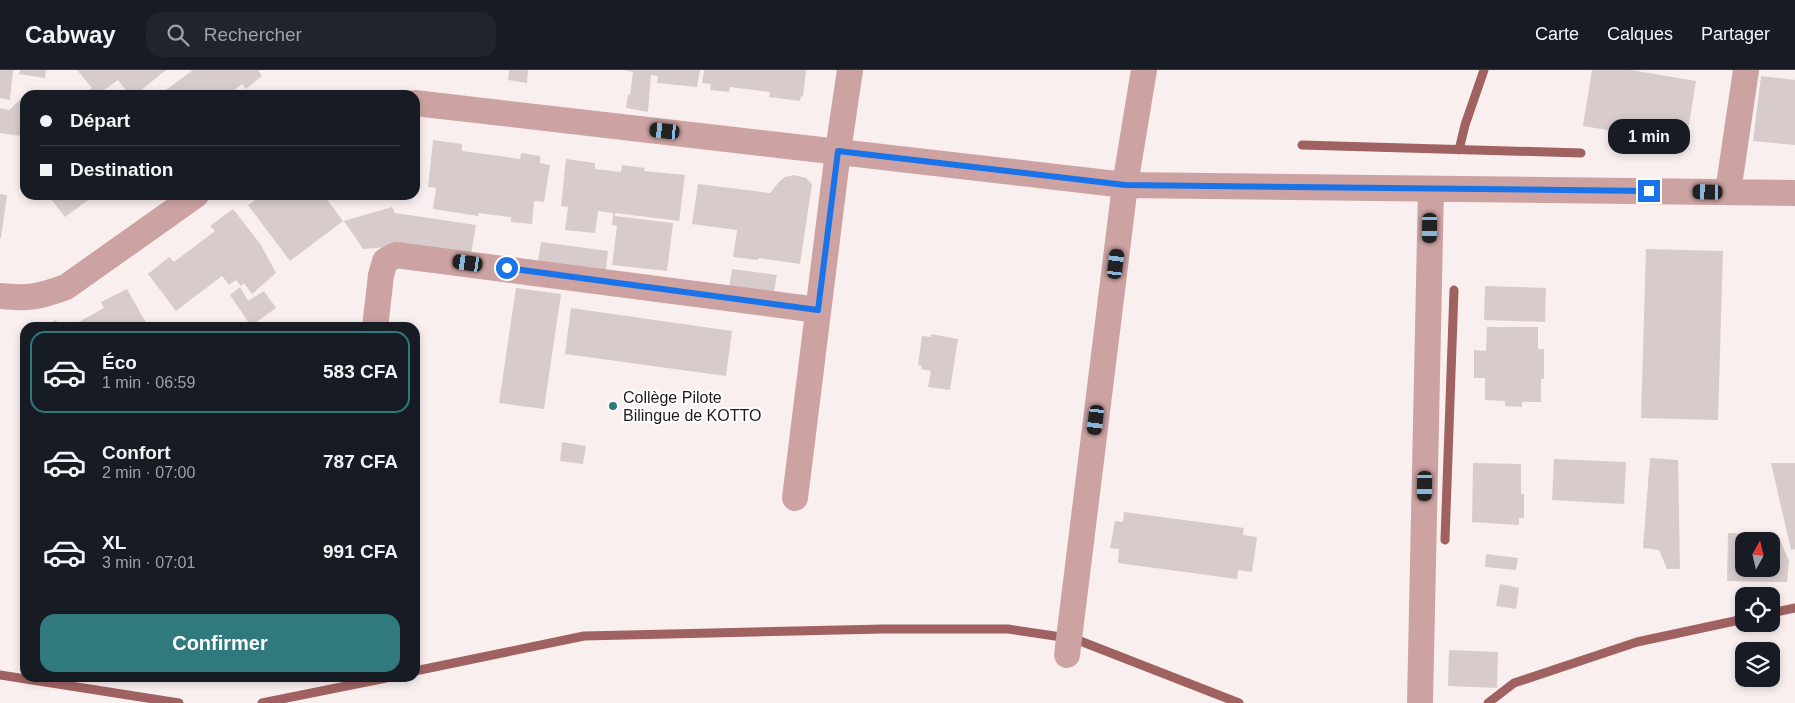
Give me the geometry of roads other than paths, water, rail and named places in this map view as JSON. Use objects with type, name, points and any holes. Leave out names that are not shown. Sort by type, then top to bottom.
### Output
[{"type":"street","points":[[795,498],[838,151],[850,70]]},
{"type":"street","points":[[1067,655],[1125,185],[1144,70]]},
{"type":"street","points":[[1728,192],[1746,70]]},
{"type":"street","points":[[420,104],[1125,185],[1795,193]]},
{"type":"street","points":[[1420,703],[1431,189]]},
{"type":"street","points":[[0,296],[17,298],[41,296],[66,287],[189,200]]},
{"type":"street","points":[[376,322],[381,275],[385,260],[396,255],[420,256],[818,310]]},
{"type":"waterway","points":[[1459,150],[1465,125],[1484,70]]},
{"type":"waterway","points":[[1302,145],[1581,153]]},
{"type":"waterway","points":[[1445,540],[1454,290]]},
{"type":"waterway","points":[[1780,611],[1795,608]]},
{"type":"waterway","points":[[1488,703],[1514,683],[1637,642],[1735,621]]},
{"type":"waterway","points":[[420,670],[584,636],[883,629],[1008,629],[1075,639],[1239,703]]},
{"type":"waterway","points":[[0,675],[20,678]]},
{"type":"waterway","points":[[45,682],[179,703]]},
{"type":"waterway","points":[[262,703],[366,682]]},
{"type":"place","name":"Collège Pilote Bilingue de KOTTO","points":[[613,406]]}]
